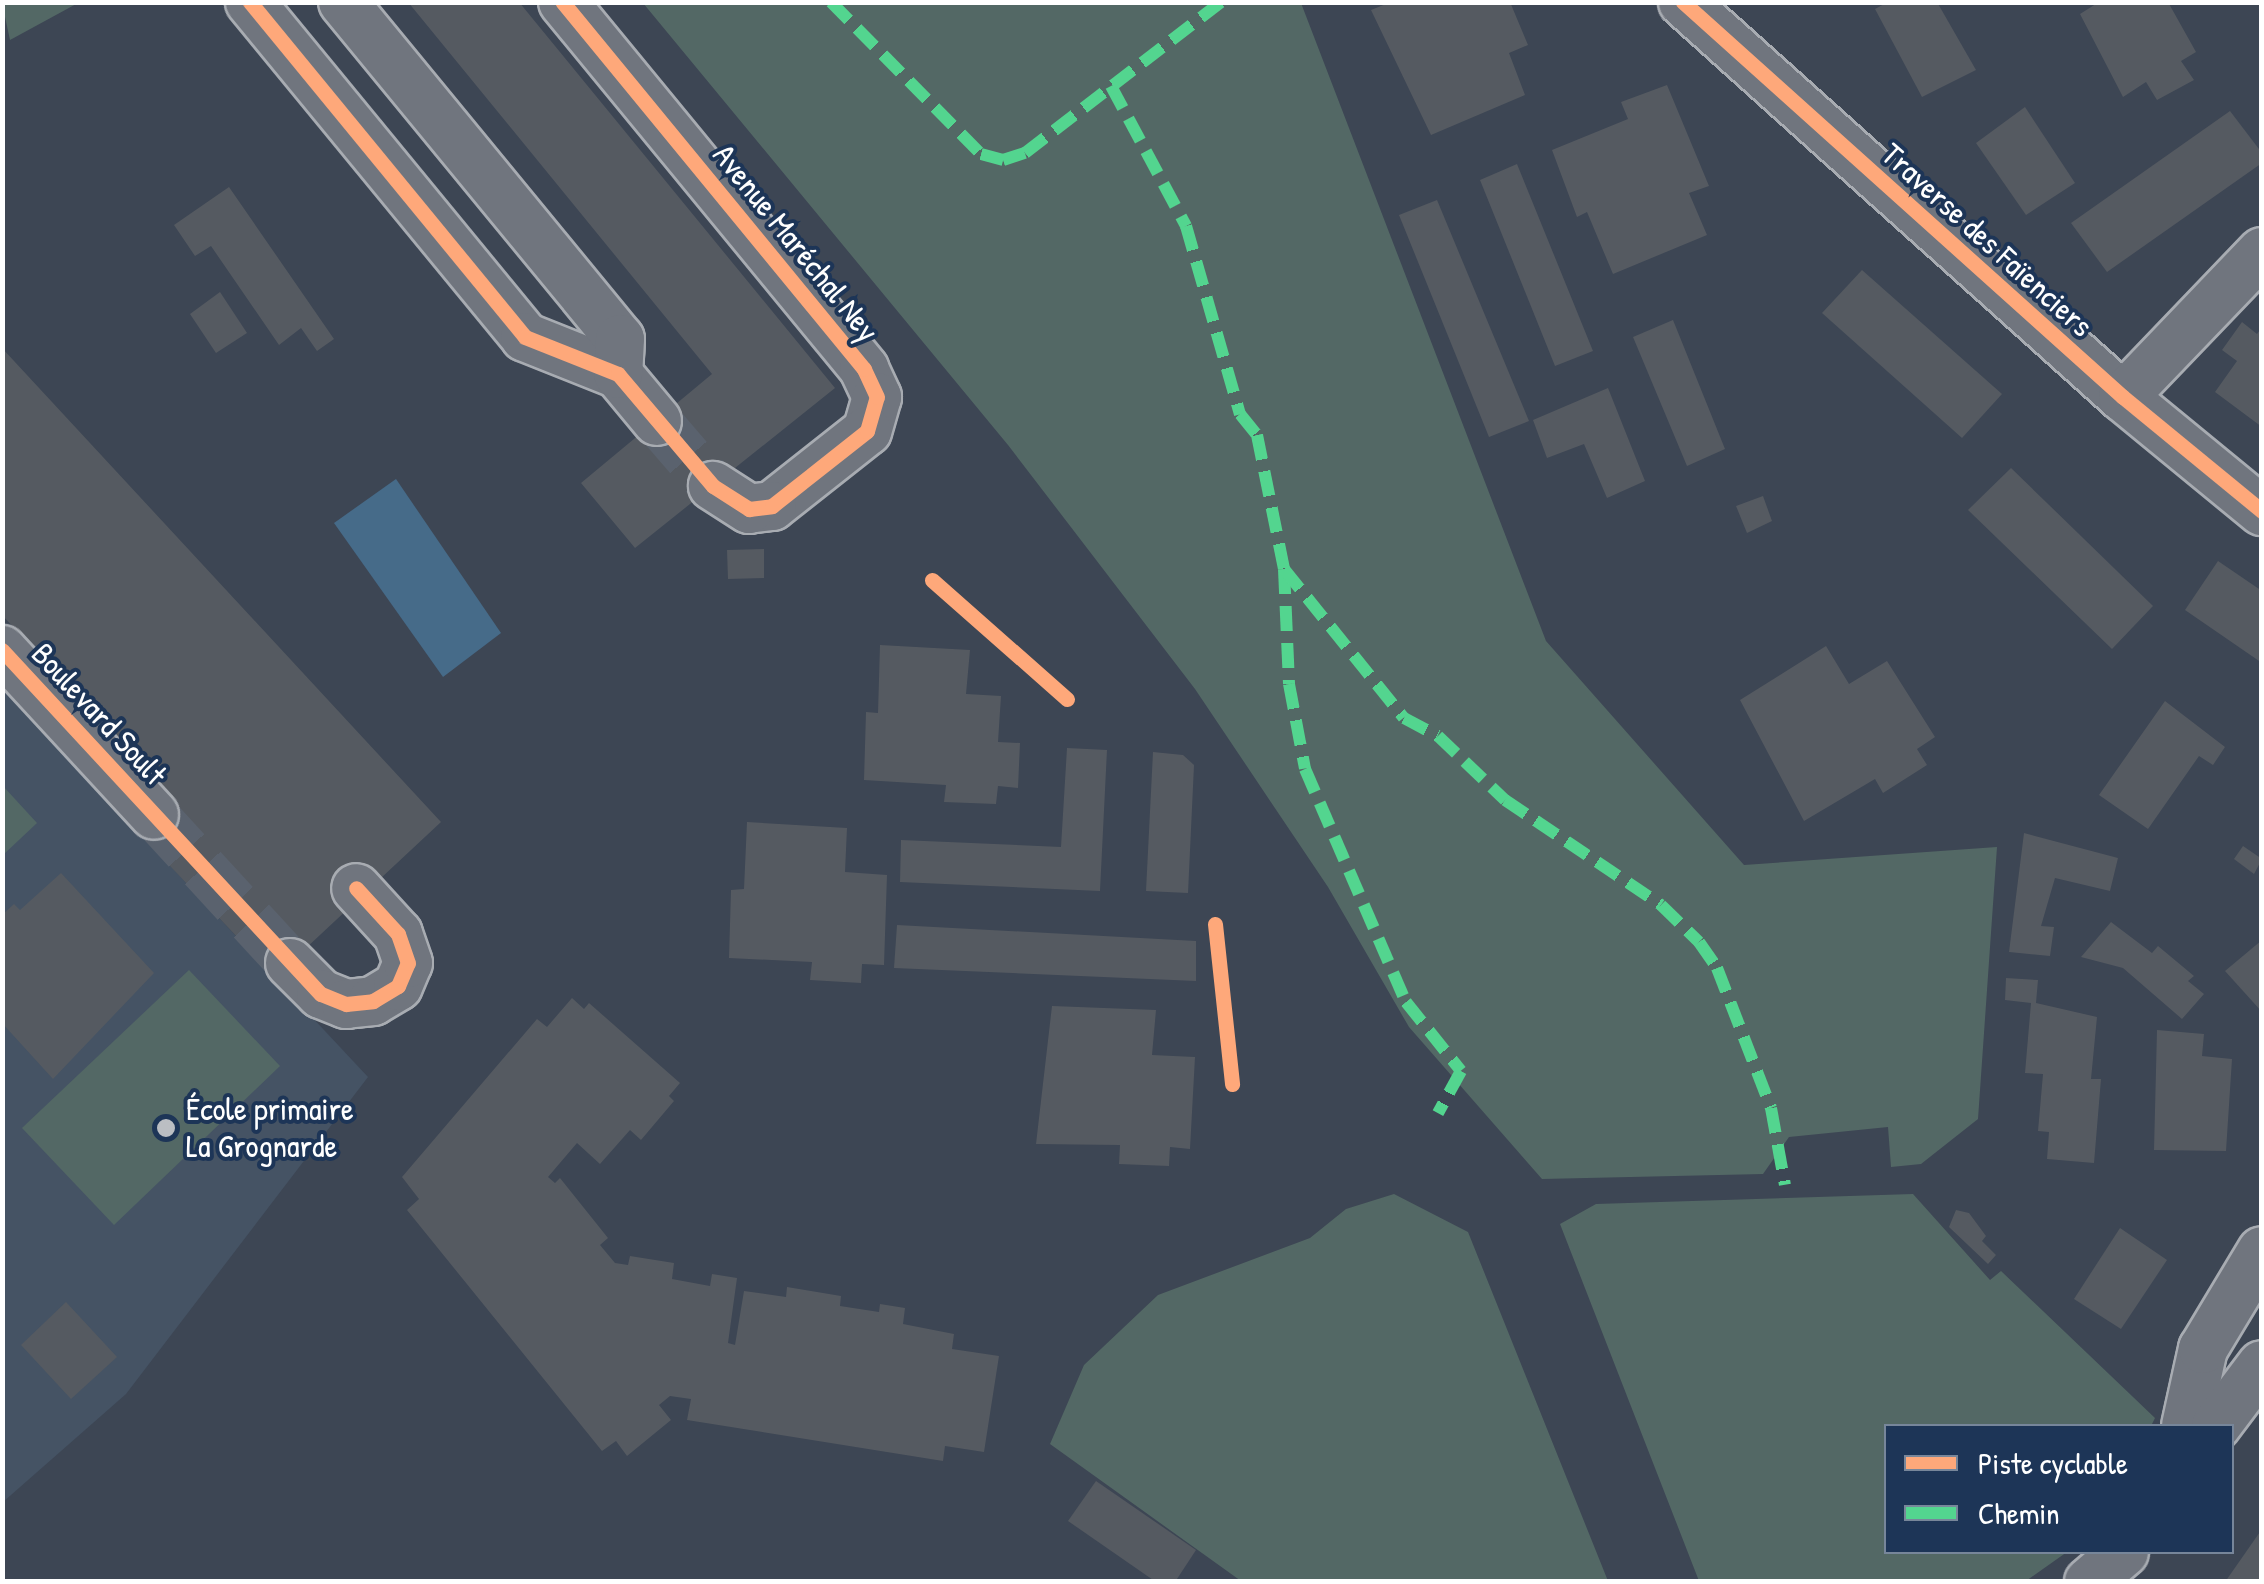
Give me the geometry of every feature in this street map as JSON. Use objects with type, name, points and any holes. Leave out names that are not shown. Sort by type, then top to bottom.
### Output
[{"type":"street","points":[[250,2],[525,336],[618,374],[658,420]]},
{"type":"street","points":[[343,2],[620,339],[618,374]]},
{"type":"street","name":"Avenue Maréchal Ney","points":[[563,2],[864,369],[877,397],[868,431],[772,506],[749,508],[712,486]]},
{"type":"street","name":"Traverse des Faïenciers","points":[[1683,2],[2123,398],[2262,510]]},
{"type":"street","points":[[2123,398],[2262,252]]},
{"type":"street","name":"Boulevard Soult","points":[[2,650],[154,814]]},
{"type":"street","points":[[290,962],[321,994],[346,1004],[373,1001],[398,986],[408,962],[398,934],[356,888]]},
{"type":"street","points":[[2186,1424],[2203,1349],[2262,1251]]},
{"type":"street","points":[[2203,1349],[2262,1362],[2217,1424]]},
{"type":"street","points":[[2088,1582],[2122,1554]]},
{"type":"shaded area","name":"École primaire La Grognarde","points":[[3,687],[368,1077],[126,1394],[3,1502]]},
{"type":"green space","points":[[3,2],[78,3],[10,40]]},
{"type":"green space","points":[[643,3],[1301,3],[1546,641],[1744,865],[1997,847],[1978,1119],[1921,1164],[1891,1167],[1888,1127],[1789,1137],[1763,1174],[1542,1179],[1409,1027],[1328,887],[1195,689],[1008,445]]},
{"type":"green space","points":[[3,786],[37,823],[3,855]]},
{"type":"green space","points":[[189,970],[280,1066],[114,1225],[22,1128]]},
{"type":"green space","points":[[1394,1194],[1468,1232],[1608,1581],[1241,1581],[1050,1444],[1084,1365],[1158,1295],[1310,1238],[1346,1209]]},
{"type":"green space","points":[[1913,1194],[1990,1280],[2001,1271],[2155,1418],[2152,1424],[1884,1424],[1884,1554],[2064,1554],[2026,1581],[1699,1581],[1560,1224],[1596,1204]]},
{"type":"water","points":[[396,479],[501,633],[443,677],[334,523]]},
{"type":"building","points":[[408,2],[519,2],[835,388],[635,548],[581,483],[712,374]]},
{"type":"building","points":[[1391,2],[1510,2],[1528,45],[1509,53],[1525,95],[1431,135],[1371,10]]},
{"type":"building","points":[[1888,2],[1937,2],[1976,70],[1922,97],[1875,9]]},
{"type":"building","points":[[2099,2],[2168,2],[2196,52],[2181,61],[2194,80],[2157,100],[2146,82],[2123,97],[2080,14]]},
{"type":"building","points":[[1667,85],[1709,186],[1689,193],[1707,235],[1613,274],[1587,212],[1577,217],[1552,150],[1628,119],[1621,102]]},
{"type":"building","points":[[2025,107],[2075,183],[2026,215],[1976,143]]},
{"type":"building","points":[[2230,111],[2262,153],[2262,163],[2107,272],[2071,223]]},
{"type":"building","points":[[1517,164],[1593,351],[1555,366],[1480,180]]},
{"type":"building","points":[[229,187],[334,339],[317,351],[301,328],[279,345],[211,246],[195,256],[174,225]]},
{"type":"building","points":[[1437,200],[1529,421],[1489,437],[1399,215]]},
{"type":"building","points":[[1862,270],[2002,394],[1962,438],[1822,313]]},
{"type":"building","points":[[220,292],[247,333],[216,353],[190,314]]},
{"type":"building","points":[[1673,320],[1725,449],[1687,466],[1633,337]]},
{"type":"building","points":[[2242,322],[2257,334],[2262,327],[2262,427],[2215,392],[2237,361],[2222,350]]},
{"type":"building","points":[[2,348],[441,822],[275,977],[137,831],[173,797],[2,615]]},
{"type":"building","points":[[1608,388],[1645,481],[1607,498],[1584,444],[1547,458],[1533,420]]},
{"type":"building","points":[[2011,468],[2153,606],[2112,649],[1968,510]]},
{"type":"building","points":[[1763,496],[1772,521],[1747,533],[1736,506]]},
{"type":"building","points":[[764,549],[764,578],[728,579],[727,550]]},
{"type":"building","points":[[2218,561],[2262,591],[2262,663],[2185,610]]},
{"type":"building","points":[[880,645],[970,650],[966,694],[1001,696],[998,742],[1020,743],[1018,788],[998,786],[996,804],[944,802],[946,785],[864,780],[866,712],[878,713]]},
{"type":"building","points":[[1826,646],[1849,684],[1887,661],[1935,737],[1917,749],[1927,765],[1883,793],[1875,779],[1804,821],[1740,700]]},
{"type":"building","points":[[2165,701],[2225,747],[2213,765],[2199,756],[2148,829],[2099,795]]},
{"type":"building","points":[[1067,748],[1107,750],[1100,891],[900,882],[901,840],[1061,847]]},
{"type":"building","points":[[1153,752],[1183,755],[1194,765],[1188,893],[1146,891]]},
{"type":"building","points":[[747,822],[847,828],[845,872],[887,875],[884,965],[862,964],[861,983],[810,980],[812,962],[729,958],[731,890],[744,889]]},
{"type":"building","points":[[2024,833],[2118,858],[2110,891],[2055,878],[2041,926],[2054,927],[2050,956],[2009,952]]},
{"type":"building","points":[[2243,846],[2262,859],[2254,874],[2234,859]]},
{"type":"building","points":[[61,873],[154,973],[53,1079],[2,1023],[2,915],[14,904],[20,910]]},
{"type":"building","points":[[2111,922],[2152,953],[2158,946],[2194,976],[2188,981],[2204,994],[2182,1019],[2123,968],[2081,957]]},
{"type":"building","points":[[897,925],[1196,941],[1196,981],[894,968]]},
{"type":"building","points":[[2262,940],[2262,1012],[2225,971]]},
{"type":"building","points":[[2006,978],[2038,980],[2036,1003],[2097,1017],[2091,1079],[2101,1079],[2094,1163],[2047,1159],[2049,1132],[2038,1131],[2043,1074],[2025,1073],[2031,1003],[2005,1000]]},
{"type":"building","points":[[572,998],[584,1009],[589,1003],[680,1083],[669,1096],[674,1101],[641,1140],[630,1130],[600,1164],[577,1143],[548,1177],[555,1183],[560,1178],[608,1238],[600,1245],[615,1263],[628,1265],[630,1256],[674,1263],[672,1279],[710,1286],[712,1274],[737,1278],[728,1343],[735,1345],[744,1291],[786,1297],[787,1287],[841,1296],[840,1306],[879,1312],[880,1304],[905,1308],[903,1324],[954,1334],[952,1349],[999,1356],[984,1452],[945,1446],[943,1461],[687,1420],[691,1399],[670,1396],[659,1405],[671,1420],[627,1456],[616,1441],[602,1451],[407,1210],[419,1199],[402,1177],[537,1019],[547,1027]]},
{"type":"building","points":[[1052,1006],[1156,1010],[1152,1055],[1195,1057],[1190,1149],[1170,1147],[1169,1166],[1119,1164],[1120,1145],[1036,1144]]},
{"type":"building","points":[[2157,1030],[2204,1034],[2202,1056],[2232,1059],[2226,1151],[2154,1150]]},
{"type":"building","points":[[1956,1210],[1969,1213],[1986,1236],[1982,1241],[1996,1255],[1988,1264],[1949,1227]]},
{"type":"building","points":[[2120,1228],[2167,1260],[2121,1329],[2074,1299]]},
{"type":"building","points":[[66,1302],[117,1357],[71,1399],[21,1345]]},
{"type":"building","points":[[1096,1481],[1196,1550],[1175,1582],[1156,1582],[1068,1521]]},
{"type":"building","points":[[2262,1529],[2262,1582],[2225,1582]]},
{"type":"tunnel","points":[[657,421],[713,486]]},
{"type":"tunnel","points":[[154,815],[290,963]]},
{"type":"marked path","points":[[831,2],[981,154],[1003,160],[1025,153],[1221,2]]},
{"type":"marked path","points":[[1111,86],[1186,226],[1240,414],[1257,435],[1284,569],[1289,684],[1305,769],[1406,1002],[1461,1071],[1438,1113]]},
{"type":"marked path","points":[[1284,569],[1404,718],[1438,736],[1505,800],[1661,905],[1699,942],[1717,968],[1771,1108],[1785,1185]]},
{"type":"cycle path","points":[[250,2],[525,337],[618,374],[713,486],[749,509],[772,506],[867,431],[877,397],[864,369],[563,2]]},
{"type":"cycle path","points":[[1683,2],[2123,397],[2262,511]]},
{"type":"cycle path","points":[[932,580],[1067,699]]},
{"type":"cycle path","points":[[2,650],[321,994],[346,1004],[373,1001],[398,986],[408,963],[398,934],[356,888]]},
{"type":"cycle path","points":[[1215,924],[1232,1084]]},
{"type":"place","name":"École primaire La Grognarde","points":[[166,1128]]}]
